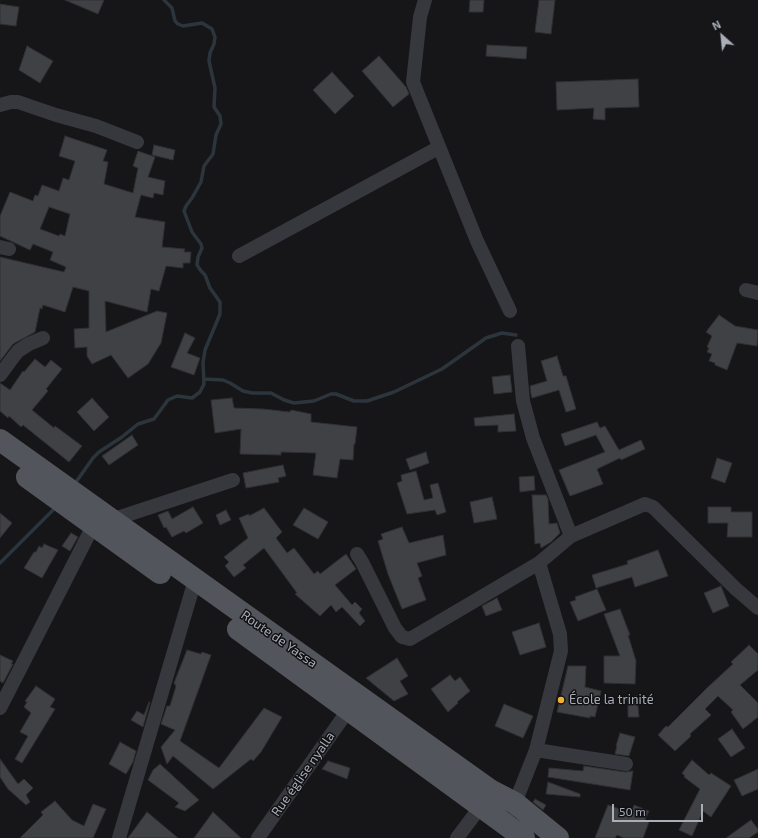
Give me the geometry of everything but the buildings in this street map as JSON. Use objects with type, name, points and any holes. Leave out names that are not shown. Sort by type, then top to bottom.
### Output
[{"type":"main road","name":"Route de Yassa","points":[[0,440],[102,522],[193,587],[490,790],[515,803],[558,838]]},
{"type":"main road","name":"Route de Yassa","points":[[0,458],[102,522]]},
{"type":"main road","name":"Route de Yassa","points":[[193,587],[348,709],[524,838]]},
{"type":"street","points":[[425,0],[420,17],[413,82],[438,148],[477,241],[510,311]]},
{"type":"street","points":[[0,105],[18,102],[56,115],[96,126],[137,142]]},
{"type":"street","points":[[239,256],[438,148]]},
{"type":"street","points":[[0,375],[18,351],[43,338]]},
{"type":"street","points":[[518,346],[523,401],[533,438],[571,536]]},
{"type":"street","points":[[0,708],[102,522],[233,480]]},
{"type":"street","points":[[357,554],[395,628],[402,637],[410,639],[539,563],[571,536],[645,504],[653,507],[736,589],[758,608]]},
{"type":"street","points":[[503,822],[515,803],[536,750],[561,651],[560,634],[539,563]]},
{"type":"street","points":[[119,838],[193,587]]},
{"type":"street","name":"Rue église nyalla","points":[[258,838],[348,709]]},
{"type":"street","points":[[536,750],[626,764]]},
{"type":"street","points":[[457,838],[481,806]]},
{"type":"waterway","points":[[76,482],[99,452],[122,437],[138,424],[154,419],[168,400],[177,396],[192,398],[200,392],[204,384],[203,363],[205,350],[220,314],[220,302],[210,288],[205,275],[197,265],[198,257],[202,248],[201,244],[192,232],[184,211],[201,182],[204,166],[213,154],[216,135],[221,124],[220,116],[214,107],[215,88],[209,61],[215,37],[212,29],[202,23],[183,26],[178,24],[175,21],[172,8],[164,0]]},
{"type":"waterway","points":[[204,379],[223,380],[243,391],[252,393],[271,393],[284,400],[294,403],[314,401],[331,394],[336,394],[354,401],[367,401],[394,392],[442,369],[486,338],[502,333],[516,335]]},
{"type":"waterway","points":[[0,563],[53,510]]},
{"type":"place","name":"École la trinité","points":[[561,700]]}]
